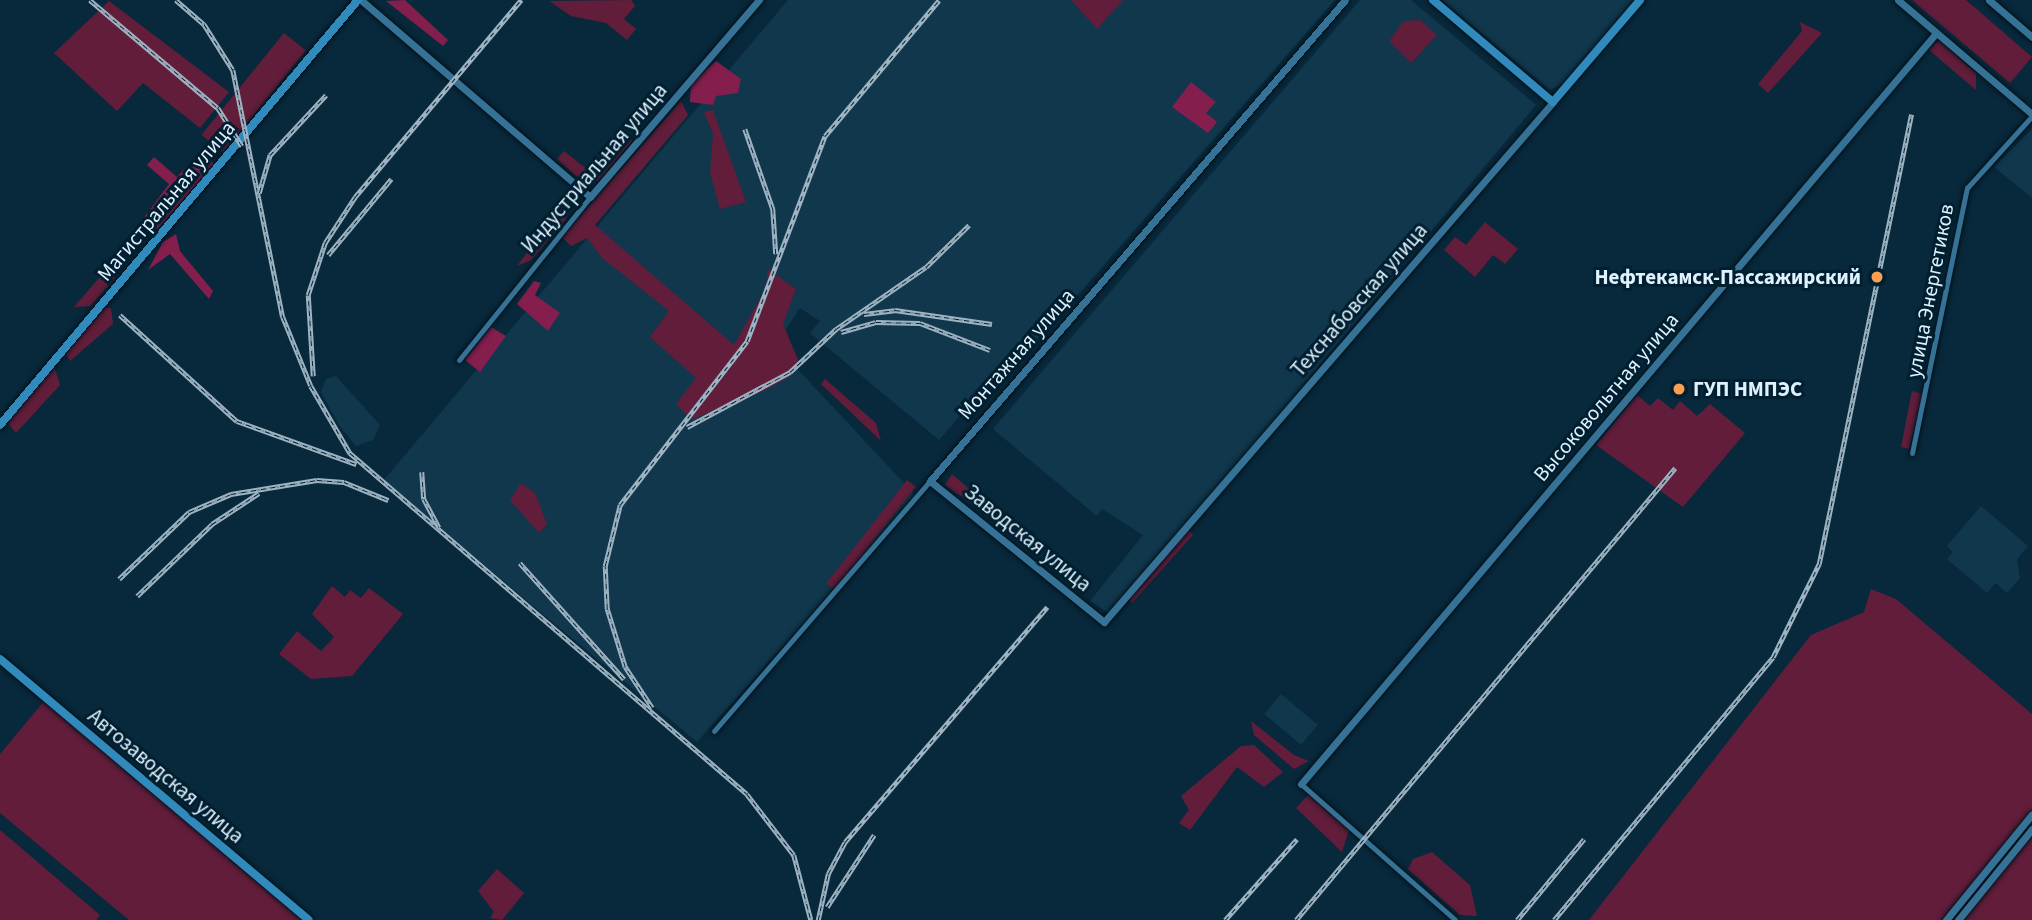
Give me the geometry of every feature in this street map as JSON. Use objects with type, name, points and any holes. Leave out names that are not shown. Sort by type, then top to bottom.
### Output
[{"type":"main road","name":"Магистральная улица","points":[[0,425],[360,0]]},
{"type":"main road","points":[[1433,0],[1553,102]]},
{"type":"main road","name":"Техснабовская улица","points":[[1553,102],[1640,0]]},
{"type":"main road","name":"Автозаводская улица","points":[[0,659],[309,920]]},
{"type":"street","points":[[360,0],[590,197]]},
{"type":"street","name":"Индустриальная улица","points":[[459,360],[590,197],[759,0]]},
{"type":"street","name":"Монтажная улица","points":[[714,731],[1345,0]]},
{"type":"street","points":[[1898,0],[2032,115]]},
{"type":"street","points":[[1989,0],[2032,37]]},
{"type":"street","name":"Высоковольтная улица","points":[[1301,784],[1937,33]]},
{"type":"street","name":"Техснабовская улица","points":[[1104,622],[1553,102]]},
{"type":"street","name":"улица Энергетиков","points":[[1912,453],[1967,188],[2032,115]]},
{"type":"street","name":"Заводская улица","points":[[930,481],[1104,622]]},
{"type":"street","points":[[1301,784],[1455,920]]},
{"type":"street","points":[[1946,920],[2032,814]]},
{"type":"street","points":[[1958,920],[2032,829]]},
{"type":"shaded area","points":[[405,0],[448,40],[443,46],[386,1]]},
{"type":"shaded area","points":[[631,0],[635,6],[624,19],[636,29],[627,40],[606,23],[571,16],[549,1]]},
{"type":"shaded area","points":[[788,0],[1335,0],[1036,343],[1027,337],[939,440],[810,333],[820,321],[800,308],[775,345],[917,497],[697,742],[383,481]]},
{"type":"shaded area","points":[[1071,0],[1123,0],[1097,29]]},
{"type":"shaded area","points":[[1360,0],[1411,0],[1536,105],[1112,615],[1090,601],[1143,535],[1102,509],[1097,516],[993,429]]},
{"type":"shaded area","points":[[1442,0],[1636,0],[1569,80],[1550,90]]},
{"type":"shaded area","points":[[1912,0],[1966,0],[2032,57],[2010,83]]},
{"type":"shaded area","points":[[109,1],[229,92],[200,128],[143,83],[117,111],[54,53]]},
{"type":"shaded area","points":[[1420,20],[1437,35],[1411,63],[1389,41],[1404,21]]},
{"type":"shaded area","points":[[1800,22],[1822,33],[1768,93],[1758,84],[1802,31]]},
{"type":"shaded area","points":[[284,33],[306,51],[223,152],[202,135]]},
{"type":"shaded area","points":[[1938,40],[1976,73],[1976,90],[1929,50]]},
{"type":"shaded area","points":[[716,61],[741,79],[738,93],[716,96],[713,105],[690,102],[691,84]]},
{"type":"shaded area","points":[[1191,82],[1216,102],[1206,113],[1217,122],[1208,133],[1172,107]]},
{"type":"shaded area","points":[[681,101],[688,115],[595,225],[734,345],[766,288],[768,269],[796,289],[783,324],[799,362],[790,376],[766,390],[691,420],[703,397],[687,415],[676,404],[696,378],[650,337],[669,311],[601,257],[587,238],[571,246],[562,237]]},
{"type":"shaded area","points":[[713,110],[746,202],[720,209],[710,173],[713,134],[704,112]]},
{"type":"shaded area","points":[[624,129],[632,141],[598,181],[584,183],[557,159],[564,151],[588,170]]},
{"type":"shaded area","points":[[2032,129],[2032,198],[1994,167]]},
{"type":"shaded area","points":[[202,150],[214,164],[157,230],[143,219],[169,184],[147,165],[154,157],[177,177]]},
{"type":"shaded area","points":[[575,189],[566,219],[531,260],[517,266]]},
{"type":"shaded area","points":[[1485,222],[1518,249],[1505,264],[1493,255],[1475,277],[1444,250],[1455,237],[1466,245]]},
{"type":"shaded area","points":[[176,234],[180,251],[213,291],[209,299],[170,254],[148,270],[163,242]]},
{"type":"shaded area","points":[[112,263],[118,275],[90,306],[74,307]]},
{"type":"shaded area","points":[[534,281],[541,283],[535,295],[560,313],[548,331],[517,304]]},
{"type":"shaded area","points":[[104,307],[111,308],[113,324],[70,361],[66,354],[74,340]]},
{"type":"shaded area","points":[[491,327],[506,336],[480,372],[465,360]]},
{"type":"shaded area","points":[[54,366],[60,385],[16,433],[7,422]]},
{"type":"shaded area","points":[[336,376],[380,425],[373,440],[356,446],[339,425],[321,392],[326,379]]},
{"type":"shaded area","points":[[825,379],[876,423],[881,441],[821,384]]},
{"type":"shaded area","points":[[1912,391],[1923,394],[1909,449],[1901,447]]},
{"type":"shaded area","points":[[1637,395],[1650,406],[1658,398],[1673,410],[1680,401],[1697,416],[1710,404],[1745,433],[1683,507],[1596,445]]},
{"type":"shaded area","points":[[952,474],[991,508],[988,515],[945,485]]},
{"type":"shaded area","points":[[907,480],[916,487],[835,590],[826,583]]},
{"type":"shaded area","points":[[521,483],[535,493],[547,524],[539,533],[510,500]]},
{"type":"shaded area","points":[[1981,506],[2028,546],[2017,559],[2020,578],[2007,593],[1996,583],[1987,593],[1947,559],[1953,552],[1947,546]]},
{"type":"shaded area","points":[[1188,529],[1193,535],[1132,603],[1129,599]]},
{"type":"shaded area","points":[[332,586],[345,597],[350,590],[361,598],[369,588],[403,614],[352,676],[311,679],[279,654],[297,631],[321,651],[334,637],[312,614]]},
{"type":"shaded area","points":[[1871,589],[1896,599],[2032,714],[2032,920],[1589,920],[1811,635],[1864,612]]},
{"type":"shaded area","points":[[1281,694],[1318,725],[1301,745],[1264,714]]},
{"type":"shaded area","points":[[45,700],[302,920],[129,920],[0,813],[0,754]]},
{"type":"shaded area","points":[[1251,721],[1294,755],[1309,761],[1294,769],[1254,735]]},
{"type":"shaded area","points":[[1254,745],[1283,772],[1264,787],[1237,767],[1190,830],[1179,823],[1189,810],[1181,796],[1241,746]]},
{"type":"shaded area","points":[[1309,794],[1349,830],[1342,852],[1296,808]]},
{"type":"shaded area","points":[[0,830],[100,915],[96,920],[0,920]]},
{"type":"shaded area","points":[[1432,852],[1470,885],[1477,916],[1460,915],[1408,869],[1413,859]]},
{"type":"shaded area","points":[[497,869],[524,893],[502,920],[490,918],[494,912],[478,891]]},
{"type":"railway","points":[[90,0],[218,108],[242,146]]},
{"type":"railway","points":[[176,0],[204,24],[233,70],[283,317],[311,386],[350,453],[747,794],[794,855],[811,920]]},
{"type":"railway","points":[[313,376],[308,295],[325,243],[355,197],[521,0]]},
{"type":"railway","points":[[652,708],[625,667],[607,609],[605,566],[620,505],[747,341],[825,136],[939,0]]},
{"type":"railway","points":[[259,193],[270,155],[326,95]]},
{"type":"railway","points":[[1554,920],[1773,657],[1819,564],[1911,114]]},
{"type":"railway","points":[[745,129],[773,209],[776,254]]},
{"type":"railway","points":[[328,255],[391,179]]},
{"type":"railway","points":[[687,427],[790,372],[836,329],[926,267],[969,225]]},
{"type":"railway","points":[[864,314],[895,310],[992,324]]},
{"type":"railway","points":[[120,315],[237,421],[356,464]]},
{"type":"railway","points":[[841,332],[876,322],[920,323],[990,350]]},
{"type":"railway","points":[[1296,920],[1675,468]]},
{"type":"railway","points":[[422,472],[424,499],[439,527]]},
{"type":"railway","points":[[119,579],[189,512],[231,494],[317,480],[344,482],[388,500]]},
{"type":"railway","points":[[137,596],[212,524],[259,493]]},
{"type":"railway","points":[[520,563],[624,679]]},
{"type":"railway","points":[[818,920],[828,874],[845,842],[1047,607]]},
{"type":"railway","points":[[827,907],[874,835]]},
{"type":"railway","points":[[1225,920],[1297,839]]},
{"type":"railway","points":[[1517,920],[1584,839]]},
{"type":"place","name":"Нефтекамск-Пассажирский","points":[[1877,277]]},
{"type":"place","name":"ГУП НМПЭС","points":[[1679,389]]}]
